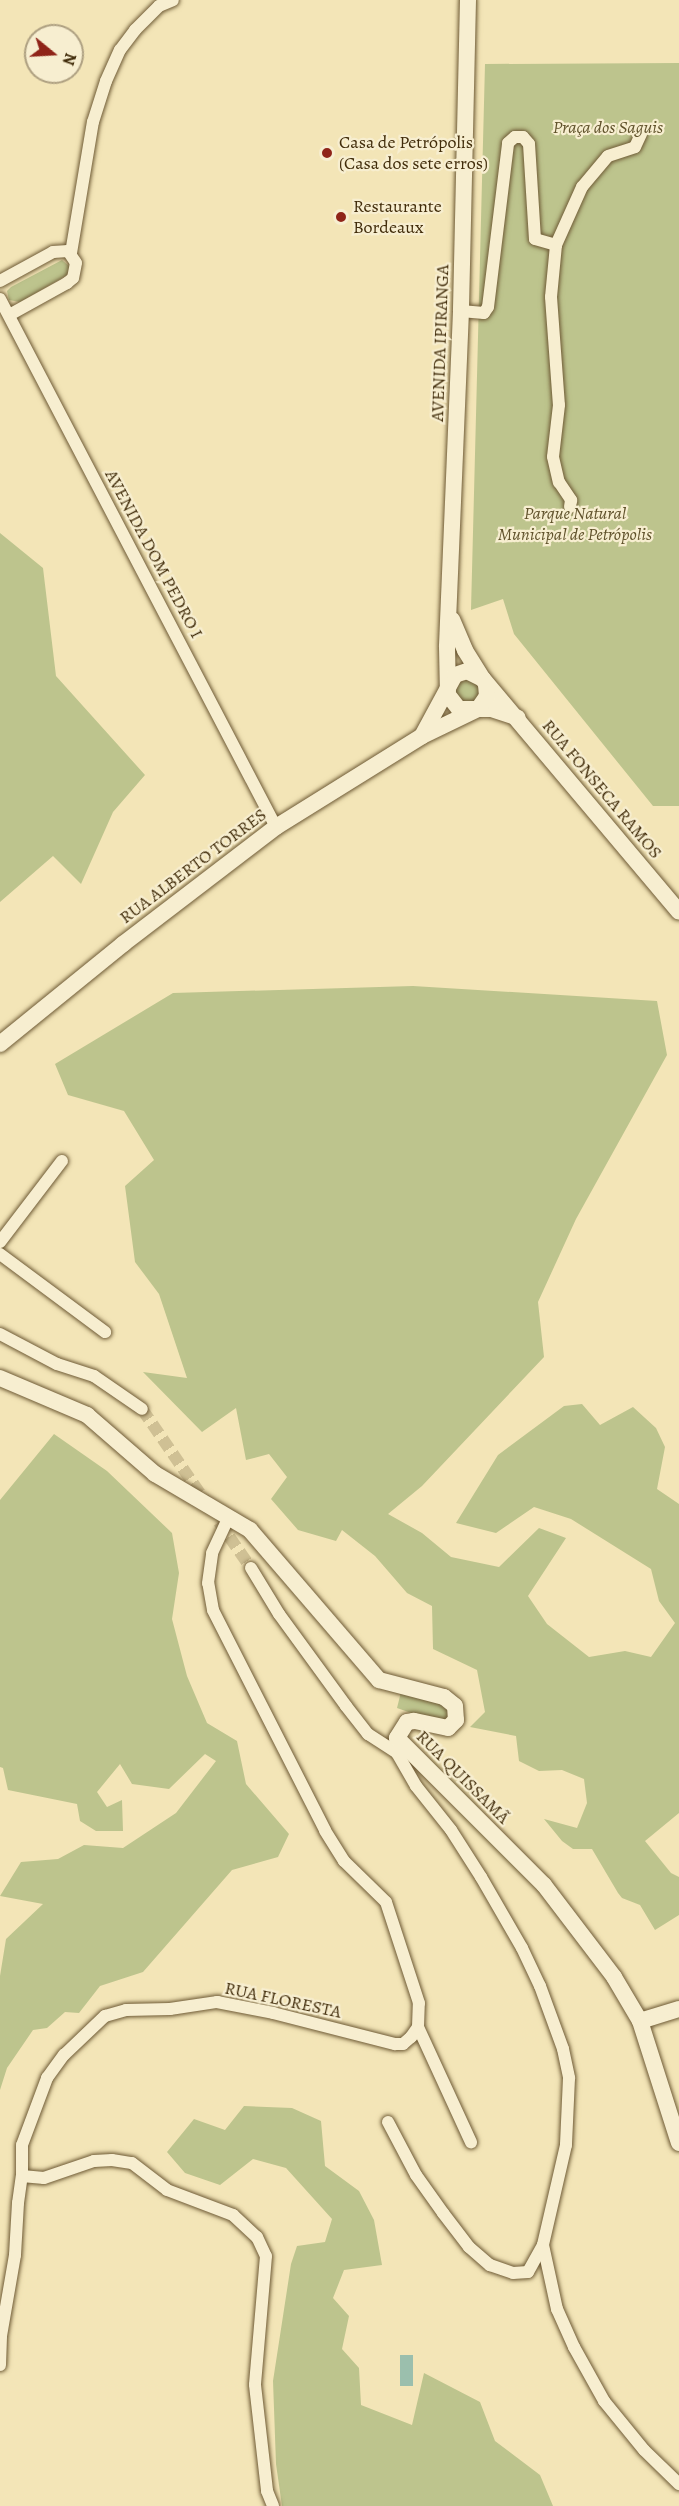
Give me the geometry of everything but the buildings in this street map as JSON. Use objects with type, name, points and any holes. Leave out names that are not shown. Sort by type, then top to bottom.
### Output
[{"type":"street","points":[[9,315],[73,278],[76,263],[70,253],[93,122],[106,81],[120,51],[135,30],[159,6],[172,0]]},
{"type":"street","name":"AVENIDA IPIRANGA","points":[[448,688],[461,311],[468,0]]},
{"type":"street","points":[[570,507],[571,500],[559,482],[553,457],[559,405],[552,297],[556,244],[582,187],[608,156],[635,147],[641,134]]},
{"type":"street","points":[[461,311],[484,313],[488,307],[505,154],[508,143],[515,137],[523,137],[529,144],[535,239],[556,244]]},
{"type":"street","points":[[0,282],[54,252],[70,253]]},
{"type":"street","name":"AVENIDA DOM PEDRO I","points":[[0,299],[276,827]]},
{"type":"street","name":"AVENIDA IPIRANGA","points":[[450,615],[459,638],[483,679]]},
{"type":"street","points":[[461,672],[475,673],[483,679],[487,696],[478,709],[465,711],[454,705],[448,695],[451,680],[461,672]]},
{"type":"street","name":"RUA FONSECA RAMOS","points":[[483,679],[679,912]]},
{"type":"street","name":"RUA ALBERTO TORRES","points":[[422,736],[448,688]]},
{"type":"street","name":"RUA ALBERTO TORRES","points":[[0,1044],[123,944],[276,827],[422,736],[478,709]]},
{"type":"street","name":"RUA FONSECA RAMOS","points":[[478,709],[491,709],[518,718]]},
{"type":"street","points":[[0,1242],[62,1161]]},
{"type":"street","points":[[0,1254],[105,1332]]},
{"type":"street","points":[[0,1334],[47,1360],[94,1376],[142,1409]]},
{"type":"street","points":[[0,1378],[87,1415],[155,1474],[200,1498],[228,1518],[212,1553],[208,1583],[213,1610],[325,1830],[344,1861],[386,1902],[419,2003],[418,2026],[471,2142]]},
{"type":"street","name":"RUA QUISSAMÃ","points":[[228,1518],[250,1530],[267,1547],[379,1680],[444,1697],[455,1706],[456,1720],[448,1728],[406,1722],[397,1745],[544,1885],[614,1977],[640,2021],[679,2143]]},
{"type":"street","points":[[251,1568],[279,1614],[351,1713],[369,1734],[397,1745],[416,1786],[452,1830],[522,1948],[540,1986],[563,2049],[569,2078],[566,2145],[543,2245],[528,2272],[513,2273],[490,2265],[469,2247],[430,2194],[388,2122]]},
{"type":"street","name":"RUA FLORESTA","points":[[22,2175],[22,2145],[47,2078],[64,2055],[105,2016],[126,2010],[170,2009],[217,2002],[273,2013],[395,2044],[403,2044],[418,2026]]},
{"type":"street","points":[[640,2021],[679,2009]]},
{"type":"street","points":[[0,2365],[22,2175],[45,2178],[94,2161],[112,2160],[132,2163],[167,2190],[233,2215],[257,2236],[266,2256],[255,2385],[267,2491],[273,2506]]},
{"type":"street","points":[[543,2245],[557,2309],[574,2347],[604,2401],[644,2450],[679,2484]]},
{"type":"green space","name":"Parque Natural Municipal de Petrópolis","points":[[679,63],[679,806],[653,806],[514,634],[503,599],[471,610],[485,64]]},
{"type":"green space","points":[[62,260],[70,267],[67,275],[20,302],[9,300],[7,291],[11,287]]},
{"type":"green space","points":[[0,533],[43,568],[56,676],[145,775],[113,812],[81,884],[53,856],[0,902]]},
{"type":"green space","points":[[468,680],[473,681],[479,687],[479,697],[473,703],[468,704],[463,703],[457,697],[456,692],[457,687],[463,681]]},
{"type":"green space","points":[[413,986],[657,1001],[667,1055],[576,1219],[538,1302],[544,1357],[422,1486],[388,1514],[422,1533],[451,1557],[499,1567],[539,1528],[566,1538],[528,1596],[547,1624],[589,1657],[625,1651],[651,1657],[675,1623],[659,1601],[651,1569],[571,1519],[534,1507],[496,1533],[456,1523],[498,1455],[564,1406],[582,1404],[600,1425],[633,1407],[656,1428],[665,1447],[657,1489],[679,1504],[679,1813],[645,1841],[671,1873],[679,1877],[679,1915],[655,1930],[640,1905],[622,1898],[618,1893],[592,1849],[573,1849],[562,1841],[544,1819],[577,1828],[587,1803],[584,1779],[562,1770],[539,1771],[519,1761],[516,1736],[470,1727],[485,1712],[477,1670],[433,1649],[432,1606],[407,1593],[375,1556],[342,1530],[336,1541],[298,1530],[271,1499],[287,1477],[269,1454],[246,1460],[236,1408],[202,1432],[143,1372],[187,1378],[159,1294],[135,1262],[125,1186],[154,1160],[124,1111],[68,1095],[55,1064],[173,993]]},
{"type":"green space","points":[[54,1434],[107,1471],[172,1533],[179,1573],[172,1619],[187,1676],[207,1723],[237,1741],[246,1784],[289,1834],[278,1857],[232,1870],[143,1972],[100,1986],[79,2013],[65,2012],[47,2028],[33,2030],[7,2068],[0,2090],[0,1976],[6,1939],[43,1904],[0,1896],[21,1862],[58,1859],[84,1845],[123,1848],[176,1813],[216,1761],[205,1754],[169,1789],[132,1784],[120,1764],[97,1792],[107,1807],[122,1800],[123,1831],[96,1831],[80,1821],[77,1804],[8,1790],[3,1768],[0,1767],[0,1500]]},
{"type":"green space","points":[[401,1692],[445,1705],[448,1711],[447,1720],[437,1722],[397,1708]]},
{"type":"green space","points":[[244,2106],[292,2108],[321,2121],[325,2166],[359,2191],[374,2220],[382,2265],[344,2270],[333,2298],[349,2316],[342,2349],[359,2368],[361,2405],[412,2425],[424,2373],[480,2402],[495,2441],[540,2475],[553,2506],[282,2506],[276,2464],[273,2381],[291,2264],[297,2246],[325,2242],[332,2219],[286,2168],[253,2159],[220,2185],[185,2173],[167,2152],[194,2119],[225,2130]]},
{"type":"shaded area","points":[[400,2355],[413,2355],[413,2386],[400,2386]]},
{"type":"tunnel","points":[[142,1409],[206,1502]]},
{"type":"tunnel","points":[[219,1522],[251,1568]]},
{"type":"place","name":"Casa de Petrópolis (Casa dos sete erros)","points":[[327,153]]},
{"type":"place","name":"Restaurante Bordeaux","points":[[341,217]]},
{"type":"park label","name":"Praça dos Saguis","points":[[608,127]]}]
